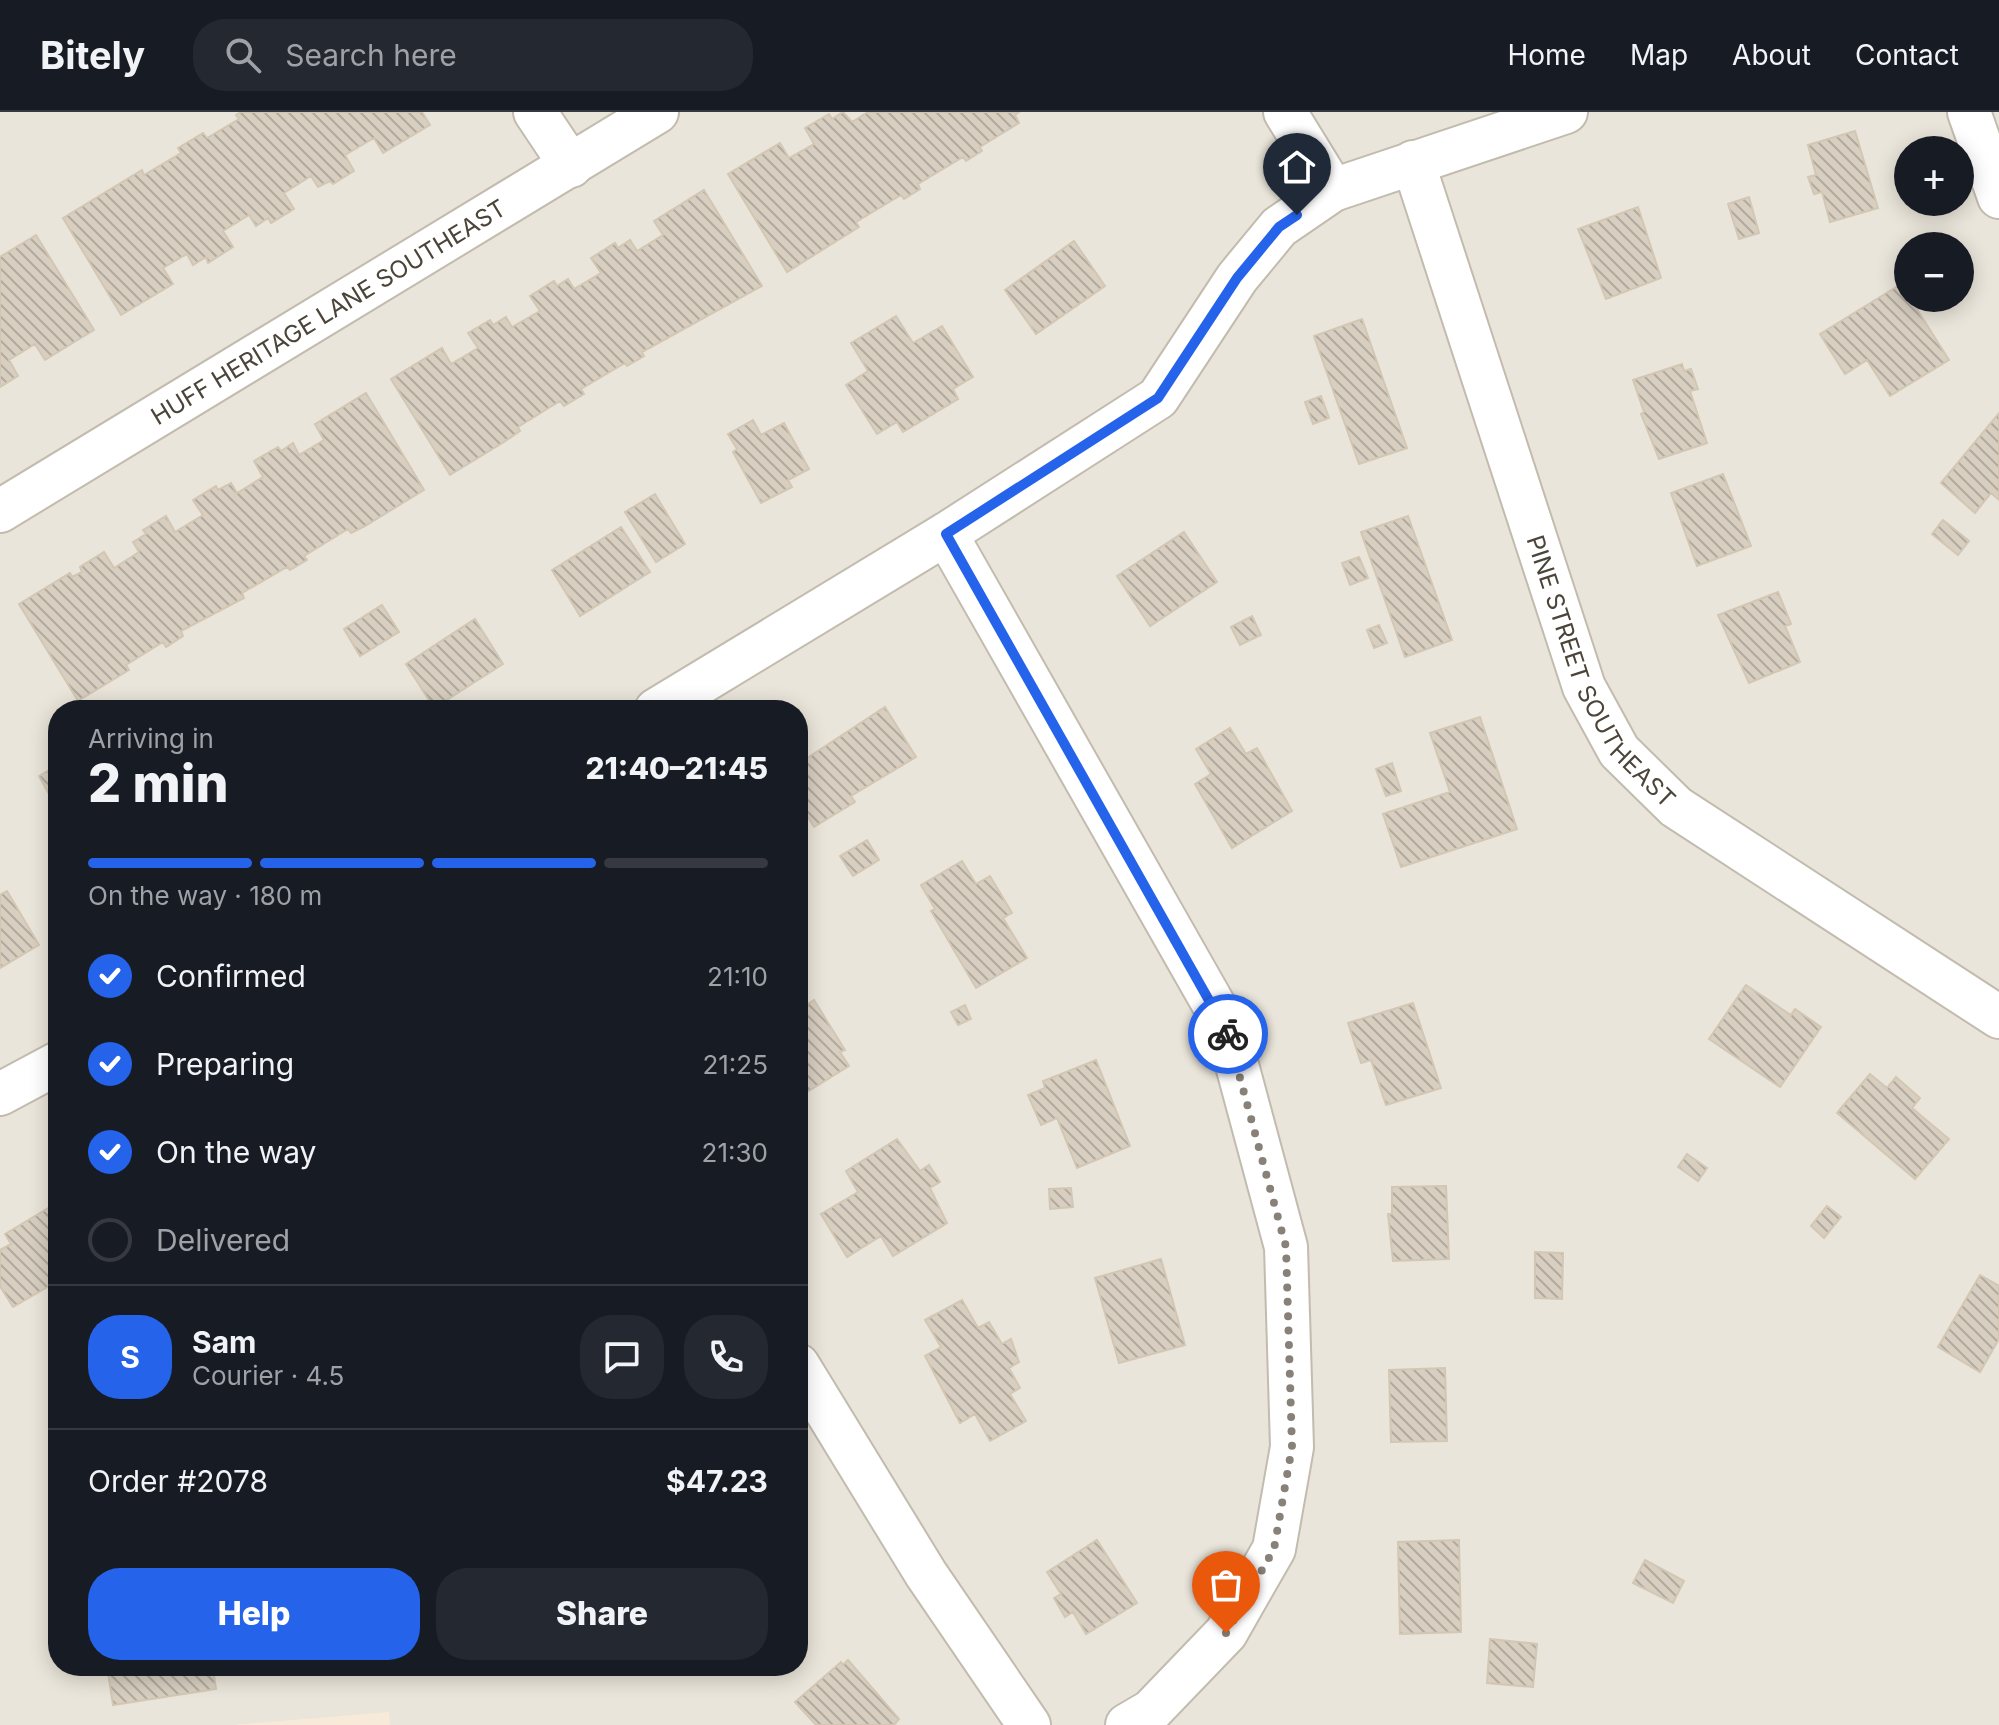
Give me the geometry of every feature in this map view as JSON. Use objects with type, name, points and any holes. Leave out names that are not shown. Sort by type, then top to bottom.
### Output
[{"type":"street","points":[[535,112],[571,166]]},
{"type":"street","name":"HUFF HERITAGE LANE SOUTHEAST","points":[[0,511],[657,112]]},
{"type":"street","points":[[1285,112],[1333,190]]},
{"type":"street","points":[[672,700],[946,534],[1158,398],[1237,278],[1279,227],[1333,190],[1566,112]]},
{"type":"street","points":[[1969,112],[1999,197]]},
{"type":"street","name":"PINE STREET SOUTHEAST","points":[[1413,162],[1584,687],[1619,751],[1676,807],[1999,1017]]},
{"type":"street","points":[[946,534],[1227,1028],[1286,1247],[1292,1447],[1274,1549],[1226,1633],[1151,1711],[1127,1725]]},
{"type":"street","points":[[0,1094],[48,1068]]},
{"type":"street","points":[[808,1381],[926,1574],[1029,1725]]},
{"type":"shaded area","points":[[0,112],[1999,112],[1999,1725],[390,1725],[388,1713],[235,1725],[0,1725]]},
{"type":"shaded area","points":[[389,1712],[390,1725],[235,1725],[246,1724]]},
{"type":"building","points":[[241,112],[422,112],[430,125],[383,153],[374,138],[345,155],[354,171],[333,184],[330,181],[318,187],[311,176],[284,193],[294,209],[271,223],[268,218],[256,226],[249,215],[223,231],[233,247],[208,263],[206,257],[193,265],[187,254],[163,268],[173,284],[121,315],[63,218],[142,170],[144,175],[181,153],[178,148],[203,133],[207,138],[239,119],[236,115]]},
{"type":"building","points":[[843,112],[852,122],[868,112],[1019,112],[1015,115],[1019,123],[980,147],[982,151],[966,161],[963,157],[918,184],[920,189],[904,199],[901,195],[856,222],[859,227],[787,272],[728,174],[780,143],[789,158],[814,144],[805,128],[829,114],[832,119]]},
{"type":"building","points":[[1855,131],[1878,208],[1830,222],[1822,192],[1814,194],[1808,177],[1816,175],[1808,145]]},
{"type":"building","points":[[704,190],[762,286],[642,352],[644,356],[627,366],[625,363],[581,389],[584,394],[564,406],[560,401],[518,427],[520,431],[504,442],[450,475],[391,379],[442,348],[451,364],[478,348],[468,333],[490,320],[493,325],[506,317],[512,327],[540,311],[530,296],[554,281],[557,286],[568,279],[574,289],[601,273],[591,258],[615,243],[618,248],[630,240],[637,251],[663,235],[654,221]]},
{"type":"building","points":[[1749,197],[1759,233],[1739,239],[1728,204]]},
{"type":"building","points":[[1638,207],[1661,278],[1606,299],[1578,229]]},
{"type":"building","points":[[36,235],[94,330],[45,360],[35,344],[9,360],[18,376],[0,387],[0,257]]},
{"type":"building","points":[[1074,241],[1105,286],[1036,334],[1005,290]]},
{"type":"building","points":[[1894,288],[1894,312],[1919,312],[1949,360],[1890,396],[1867,360],[1845,374],[1820,334]]},
{"type":"building","points":[[896,316],[913,343],[942,326],[973,377],[953,389],[958,399],[903,432],[897,422],[877,434],[846,385],[868,371],[851,343]]},
{"type":"building","points":[[1362,319],[1407,448],[1359,464],[1314,336]]},
{"type":"building","points":[[1682,364],[1684,371],[1691,369],[1698,389],[1690,391],[1707,443],[1659,459],[1641,414],[1644,412],[1633,380]]},
{"type":"building","points":[[366,393],[424,490],[365,526],[351,533],[348,529],[304,556],[307,560],[290,570],[287,567],[242,593],[244,598],[181,631],[183,636],[166,647],[163,642],[126,665],[129,670],[77,700],[19,604],[70,573],[72,577],[82,572],[80,567],[104,552],[114,568],[139,552],[133,542],[146,534],[143,530],[166,516],[175,532],[203,515],[193,500],[216,486],[218,490],[231,483],[237,493],[263,477],[254,461],[278,447],[281,451],[293,443],[299,455],[324,440],[315,424]]},
{"type":"building","points":[[1321,396],[1329,418],[1313,424],[1305,402]]},
{"type":"building","points":[[1999,413],[1999,500],[1991,493],[1975,513],[1941,483]]},
{"type":"building","points":[[753,420],[761,435],[784,423],[809,469],[788,480],[792,487],[761,503],[733,452],[737,449],[728,434]]},
{"type":"building","points":[[1723,474],[1751,546],[1697,566],[1671,493]]},
{"type":"building","points":[[655,494],[685,544],[656,562],[625,512]]},
{"type":"building","points":[[1408,516],[1452,640],[1405,657],[1361,532]]},
{"type":"building","points":[[1943,520],[1969,541],[1958,555],[1932,534]]},
{"type":"building","points":[[621,527],[650,572],[580,616],[552,570]]},
{"type":"building","points":[[1184,532],[1217,582],[1150,626],[1117,576]]},
{"type":"building","points":[[1359,557],[1368,578],[1350,585],[1342,563]]},
{"type":"building","points":[[1778,592],[1791,624],[1785,626],[1800,662],[1749,683],[1718,615]]},
{"type":"building","points":[[382,605],[399,632],[360,656],[344,629]]},
{"type":"building","points":[[1252,616],[1261,635],[1240,645],[1231,627]]},
{"type":"building","points":[[475,619],[503,664],[447,700],[429,700],[406,664]]},
{"type":"building","points":[[1379,625],[1387,643],[1374,648],[1367,630]]},
{"type":"building","points":[[885,707],[916,757],[851,796],[855,802],[814,827],[808,817],[808,757]]},
{"type":"building","points":[[1480,717],[1517,829],[1401,867],[1383,814],[1450,792],[1430,733]]},
{"type":"building","points":[[1230,728],[1246,754],[1257,748],[1292,811],[1232,848],[1195,784],[1211,774],[1196,749]]},
{"type":"building","points":[[1392,763],[1401,791],[1386,796],[1376,769]]},
{"type":"building","points":[[48,771],[48,792],[39,776]]},
{"type":"building","points":[[867,840],[879,860],[853,876],[840,856]]},
{"type":"building","points":[[962,861],[976,884],[990,876],[1012,913],[1003,918],[1027,958],[976,988],[931,911],[935,909],[921,885]]},
{"type":"building","points":[[7,891],[39,945],[0,968],[0,895]]},
{"type":"building","points":[[1746,985],[1791,1015],[1795,1009],[1821,1027],[1780,1087],[1709,1039]]},
{"type":"building","points":[[814,1000],[845,1050],[840,1052],[849,1066],[808,1091],[808,1004]]},
{"type":"building","points":[[1413,1003],[1441,1088],[1386,1105],[1371,1060],[1361,1063],[1348,1023]]},
{"type":"building","points":[[965,1005],[971,1019],[958,1025],[951,1012]]},
{"type":"building","points":[[1096,1060],[1130,1146],[1077,1168],[1057,1118],[1041,1125],[1028,1095],[1045,1088],[1043,1081]]},
{"type":"building","points":[[1870,1074],[1887,1088],[1896,1077],[1920,1098],[1912,1108],[1949,1139],[1915,1179],[1837,1113]]},
{"type":"building","points":[[897,1139],[920,1171],[929,1165],[940,1182],[930,1188],[947,1223],[893,1256],[881,1236],[847,1257],[821,1214],[858,1192],[846,1171]]},
{"type":"building","points":[[1687,1154],[1707,1168],[1698,1181],[1678,1167]]},
{"type":"building","points":[[1446,1186],[1449,1259],[1393,1261],[1388,1214],[1392,1214],[1392,1187]]},
{"type":"building","points":[[1071,1188],[1073,1207],[1050,1209],[1049,1189]]},
{"type":"building","points":[[1827,1206],[1841,1217],[1824,1238],[1811,1226]]},
{"type":"building","points":[[48,1208],[48,1287],[13,1307],[0,1286],[0,1250],[11,1244],[5,1234]]},
{"type":"building","points":[[1535,1252],[1563,1253],[1562,1299],[1535,1298]]},
{"type":"building","points":[[1161,1259],[1185,1345],[1119,1363],[1095,1278]]},
{"type":"building","points":[[1980,1275],[1999,1286],[1999,1339],[1980,1372],[1938,1347]]},
{"type":"building","points":[[962,1300],[978,1328],[989,1322],[1002,1344],[1011,1339],[1019,1362],[1009,1368],[1020,1388],[1010,1394],[1026,1421],[990,1441],[975,1414],[960,1423],[925,1356],[941,1347],[925,1320]]},
{"type":"building","points":[[1445,1368],[1447,1441],[1391,1442],[1389,1370]]},
{"type":"building","points":[[1097,1540],[1137,1603],[1086,1634],[1073,1612],[1065,1617],[1054,1598],[1061,1594],[1047,1572]]},
{"type":"building","points":[[1459,1540],[1461,1632],[1400,1634],[1398,1542]]},
{"type":"building","points":[[1645,1560],[1684,1581],[1673,1603],[1633,1583]]},
{"type":"building","points":[[1490,1639],[1537,1644],[1533,1687],[1487,1683]]},
{"type":"building","points":[[848,1660],[899,1719],[894,1725],[816,1725],[795,1702],[841,1662],[843,1665]]},
{"type":"building","points":[[109,1676],[214,1676],[216,1689],[113,1705]]},
{"type":"way so far","points":[[1226,1633],[1274,1549],[1292,1447],[1286,1247],[1228,1034]]},
{"type":"route","points":[[1228,1034],[946,534],[1158,398],[1237,278],[1279,227],[1297,215]]}]
